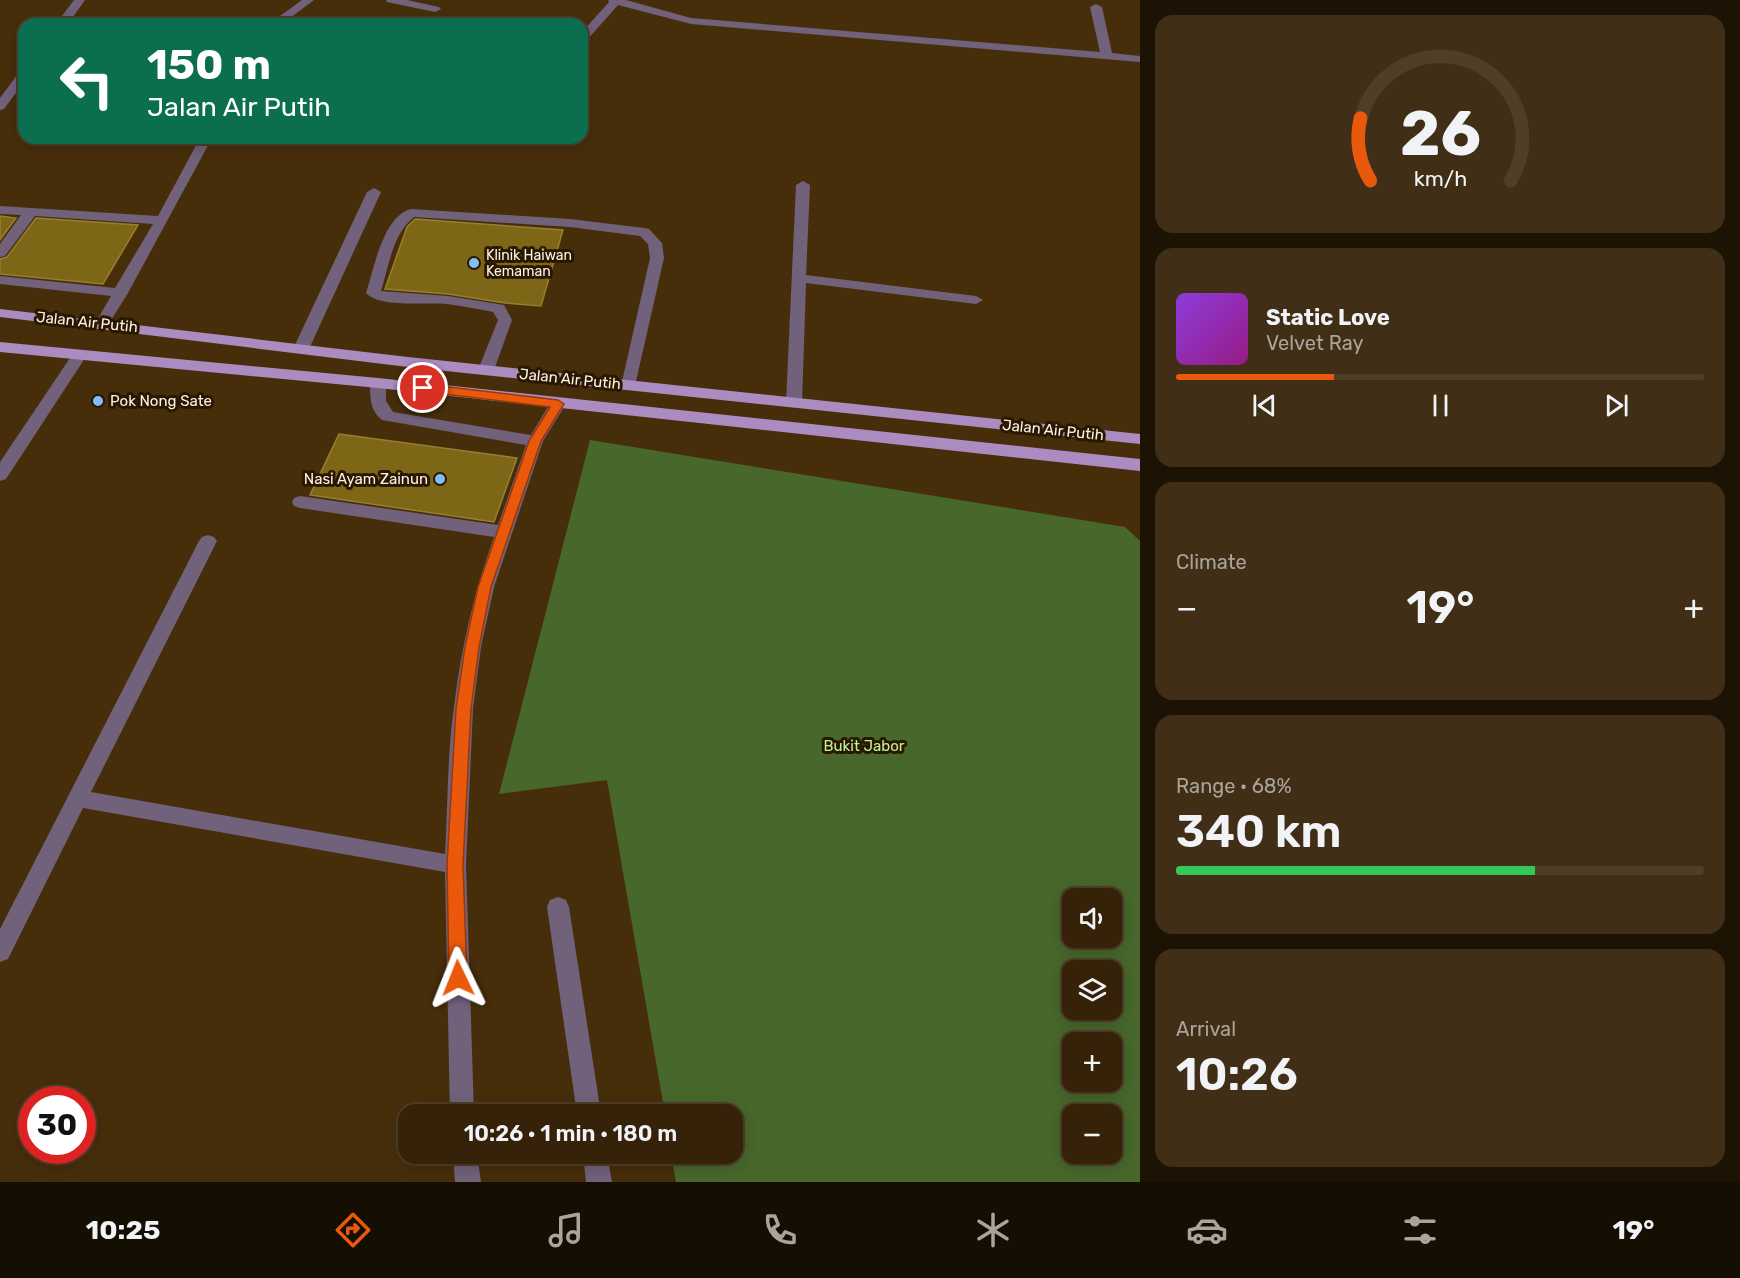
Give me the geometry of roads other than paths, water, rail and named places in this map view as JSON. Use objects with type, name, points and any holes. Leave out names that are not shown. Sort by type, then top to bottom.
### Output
[{"type":"main road","name":"Jalan Air Putih","points":[[0,313],[103,322],[301,349],[628,386],[1140,439]]},
{"type":"main road","name":"Jalan Air Putih","points":[[0,347],[378,383],[1140,465]]},
{"type":"street","points":[[66,18],[80,0]]},
{"type":"street","points":[[284,18],[309,0]]},
{"type":"street","points":[[391,0],[435,9]]},
{"type":"street","points":[[588,32],[614,0],[691,21],[1140,58]]},
{"type":"street","points":[[1096,8],[1107,56]]},
{"type":"street","points":[[0,106],[18,82]]},
{"type":"street","points":[[103,322],[203,144]]},
{"type":"street","points":[[794,403],[803,185]]},
{"type":"street","points":[[301,349],[374,192]]},
{"type":"street","points":[[0,210],[162,220]]},
{"type":"street","points":[[0,253],[31,212]]},
{"type":"street","points":[[486,370],[505,320],[500,308],[448,300],[383,297],[373,293],[393,233],[401,219],[411,213],[570,223],[644,232],[655,243],[657,258],[628,386]]},
{"type":"street","points":[[799,278],[976,300]]},
{"type":"street","points":[[0,280],[121,293]]},
{"type":"street","points":[[0,475],[79,355]]},
{"type":"street","points":[[378,383],[378,406],[388,416],[535,441]]},
{"type":"street","points":[[462,1104],[455,865],[463,709],[472,647],[485,587],[535,441],[558,404]]},
{"type":"street","points":[[300,502],[503,532]]},
{"type":"street","points":[[0,952],[208,541]]},
{"type":"street","points":[[78,798],[455,865]]},
{"type":"street","points":[[558,907],[588,1104]]},
{"type":"street","points":[[466,1164],[468,1182]]},
{"type":"street","points":[[596,1164],[599,1182]]},
{"type":"place","name":"Klinik Haiwan Kemaman","points":[[474,263]]},
{"type":"place","name":"Pok Nong Sate","points":[[98,401]]},
{"type":"place","name":"Nasi Ayam Zainun","points":[[440,479]]},
{"type":"park label","name":"Bukit Jabor","points":[[864,746]]}]
